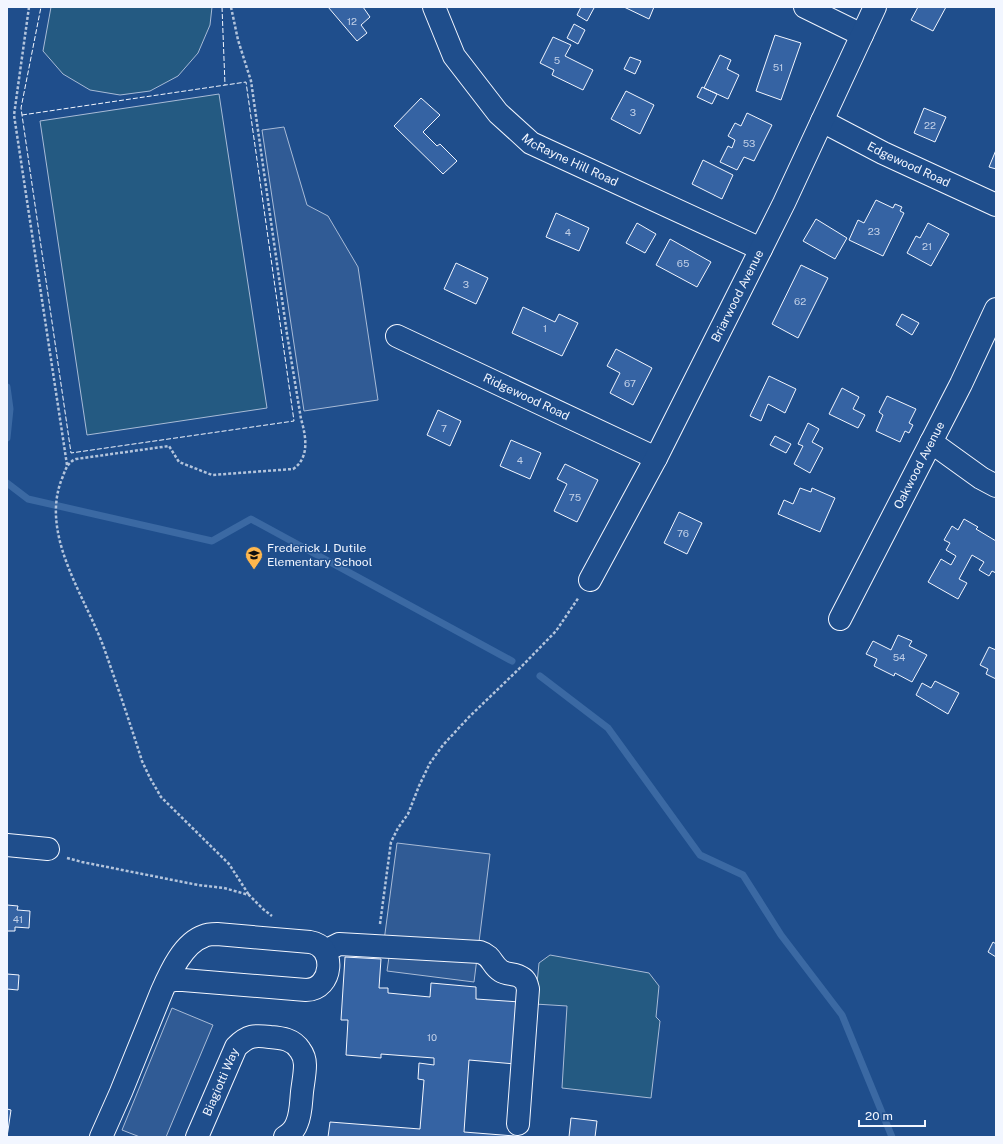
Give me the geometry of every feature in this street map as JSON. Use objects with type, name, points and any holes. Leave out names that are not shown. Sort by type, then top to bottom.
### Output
[{"type":"street","name":"McRayne Hill Road","points":[[434,7],[454,56],[498,113],[531,144],[761,249]]},
{"type":"street","points":[[805,7],[862,35]]},
{"type":"street","name":"Briarwood Avenue","points":[[590,580],[656,458],[784,203],[875,7]]},
{"type":"street","name":"Edgewood Road","points":[[822,122],[883,153],[996,205]]},
{"type":"street","name":"Oakwood Avenue","points":[[840,619],[961,384],[996,310]]},
{"type":"street","name":"Ridgewood Road","points":[[398,336],[656,458]]},
{"type":"street","points":[[931,442],[981,478],[996,486]]},
{"type":"street","points":[[7,845],[48,849]]},
{"type":"street","points":[[101,1137],[122,1092],[166,982],[174,966],[186,949],[198,939],[210,934],[217,934],[314,943],[325,951],[328,960],[327,975],[322,984],[313,989],[306,990],[183,980],[166,982]]},
{"type":"street","points":[[325,951],[339,944],[480,952],[489,957],[502,972],[518,975],[525,980],[528,989],[518,1124]]},
{"type":"street","name":"Biagiotti Way","points":[[197,1137],[236,1047],[244,1039],[258,1036],[288,1040],[296,1045],[304,1057],[299,1118],[294,1129],[285,1137]]},
{"type":"path","points":[[29,7],[14,115],[67,466]]},
{"type":"path","points":[[231,7],[238,40],[251,81],[287,334],[301,419],[306,439],[304,456],[298,466],[293,469],[212,475],[179,462],[169,446],[76,459],[67,466],[59,487],[56,507],[58,534],[63,554],[103,646],[142,761],[150,778],[161,797],[229,864],[250,895],[263,909],[275,918]]},
{"type":"path","points":[[377,946],[390,842],[408,814],[424,774],[443,745],[458,728],[556,631],[590,580]]},
{"type":"path","points":[[48,849],[67,858],[82,862],[198,885],[224,888],[250,895]]},
{"type":"shaded area","points":[[51,7],[212,7],[210,25],[198,53],[178,76],[150,91],[120,95],[90,90],[63,74],[43,51]]},
{"type":"shaded area","points":[[219,94],[267,408],[87,435],[40,121]]},
{"type":"shaded area","points":[[284,127],[307,205],[328,216],[358,267],[378,400],[304,411],[262,130]]},
{"type":"shaded area","points":[[397,843],[490,854],[474,982],[387,971],[389,957],[382,956]]},
{"type":"shaded area","points":[[550,955],[649,973],[659,986],[656,1017],[660,1021],[651,1098],[562,1088],[567,1006],[535,1004],[539,963]]},
{"type":"shaded area","points":[[172,1008],[213,1025],[166,1137],[140,1137],[122,1130]]},
{"type":"building","points":[[328,7],[363,7],[370,17],[361,25],[367,33],[357,41]]},
{"type":"building","points":[[581,7],[594,8],[587,21],[577,15]]},
{"type":"building","points":[[624,7],[654,7],[649,19]]},
{"type":"building","points":[[918,7],[946,7],[933,31],[911,20]]},
{"type":"building","points":[[574,24],[585,30],[578,44],[567,38]]},
{"type":"building","points":[[775,35],[801,43],[781,100],[756,91]]},
{"type":"building","points":[[553,37],[571,45],[565,56],[593,70],[583,90],[552,75],[554,70],[540,63]]},
{"type":"building","points":[[720,55],[731,60],[727,69],[739,75],[728,99],[704,88]]},
{"type":"building","points":[[630,57],[641,61],[635,74],[624,69]]},
{"type":"building","points":[[702,87],[717,94],[712,104],[697,97]]},
{"type":"building","points":[[626,91],[654,105],[640,134],[611,119]]},
{"type":"building","points":[[421,98],[440,115],[423,132],[437,146],[440,144],[457,161],[443,174],[394,126]]},
{"type":"building","points":[[924,108],[946,117],[935,142],[914,133]]},
{"type":"building","points":[[747,113],[772,125],[754,161],[744,157],[737,170],[720,162],[728,146],[732,148],[735,140],[728,136],[735,123],[741,126]]},
{"type":"building","points":[[996,150],[996,169],[989,167]]},
{"type":"building","points":[[703,160],[733,175],[722,199],[692,184]]},
{"type":"building","points":[[876,200],[893,208],[895,204],[902,207],[900,211],[904,213],[883,256],[849,240],[858,220],[864,223]]},
{"type":"building","points":[[556,213],[589,228],[579,251],[546,237]]},
{"type":"building","points":[[816,219],[847,238],[835,259],[803,241]]},
{"type":"building","points":[[637,223],[656,234],[645,253],[626,243]]},
{"type":"building","points":[[928,223],[949,234],[931,266],[907,253],[916,236],[920,238]]},
{"type":"building","points":[[670,239],[711,262],[697,287],[656,265]]},
{"type":"building","points":[[456,263],[488,278],[476,304],[444,289]]},
{"type":"building","points":[[801,265],[828,278],[798,338],[772,324]]},
{"type":"building","points":[[523,307],[555,322],[559,314],[578,323],[562,356],[512,333]]},
{"type":"building","points":[[902,314],[919,323],[912,335],[896,325]]},
{"type":"building","points":[[616,349],[652,368],[633,405],[610,393],[620,373],[607,366]]},
{"type":"building","points":[[769,376],[796,389],[785,413],[768,404],[761,421],[750,416]]},
{"type":"building","points":[[842,388],[859,397],[853,409],[865,415],[858,428],[829,414]]},
{"type":"building","points":[[887,396],[916,409],[909,423],[913,425],[909,433],[905,431],[900,442],[876,431],[883,415],[879,412]]},
{"type":"building","points":[[438,410],[461,421],[450,446],[427,435]]},
{"type":"building","points":[[808,423],[819,429],[812,442],[823,448],[810,473],[794,464],[803,446],[798,444]]},
{"type":"building","points":[[775,436],[791,444],[786,453],[770,445]]},
{"type":"building","points":[[511,440],[541,453],[530,479],[500,466]]},
{"type":"building","points":[[565,464],[598,480],[577,522],[554,511],[567,484],[557,479]]},
{"type":"building","points":[[800,488],[811,492],[812,488],[835,498],[820,532],[778,514],[784,500],[793,504]]},
{"type":"building","points":[[679,512],[702,523],[687,554],[664,543]]},
{"type":"building","points":[[964,519],[978,527],[976,529],[996,541],[996,573],[992,571],[989,576],[979,570],[984,562],[972,555],[959,579],[967,583],[958,599],[928,582],[941,559],[951,565],[956,556],[946,550],[950,543],[944,540],[952,526],[958,530]]},
{"type":"building","points":[[898,635],[912,641],[909,646],[927,655],[912,682],[895,673],[894,676],[874,666],[877,659],[866,654],[873,641],[891,650]]},
{"type":"building","points":[[989,647],[996,650],[996,679],[986,674],[988,669],[980,665]]},
{"type":"building","points":[[935,681],[959,693],[948,714],[916,695],[922,683],[931,688]]},
{"type":"building","points":[[7,905],[18,906],[17,910],[30,911],[29,928],[15,927],[15,931],[7,931]]},
{"type":"building","points":[[993,942],[996,944],[996,957],[988,952]]},
{"type":"building","points":[[345,957],[381,959],[379,988],[388,988],[388,993],[430,997],[431,983],[476,987],[476,999],[520,1002],[515,1064],[469,1060],[464,1132],[527,1137],[328,1137],[330,1122],[420,1129],[424,1080],[418,1079],[419,1063],[434,1065],[434,1058],[381,1054],[381,1058],[346,1055],[348,1020],[341,1020]]},
{"type":"building","points":[[7,974],[19,975],[18,990],[7,989]]},
{"type":"building","points":[[7,1109],[11,1110],[7,1137]]},
{"type":"building","points":[[571,1118],[597,1121],[595,1137],[569,1137]]},
{"type":"waterway","points":[[7,387],[10,409],[7,438]]},
{"type":"waterway","points":[[7,483],[28,499],[212,541],[251,519],[512,661]]},
{"type":"waterway","points":[[540,676],[608,728],[700,855],[743,875],[781,935],[842,1015],[892,1137]]},
{"type":"fence","points":[[22,115],[246,82],[294,421],[71,453],[22,115],[21,108],[41,7]]},
{"type":"fence","points":[[222,7],[225,85]]},
{"type":"place","name":"Frederick J. Dutile Elementary School","points":[[254,570]]}]
